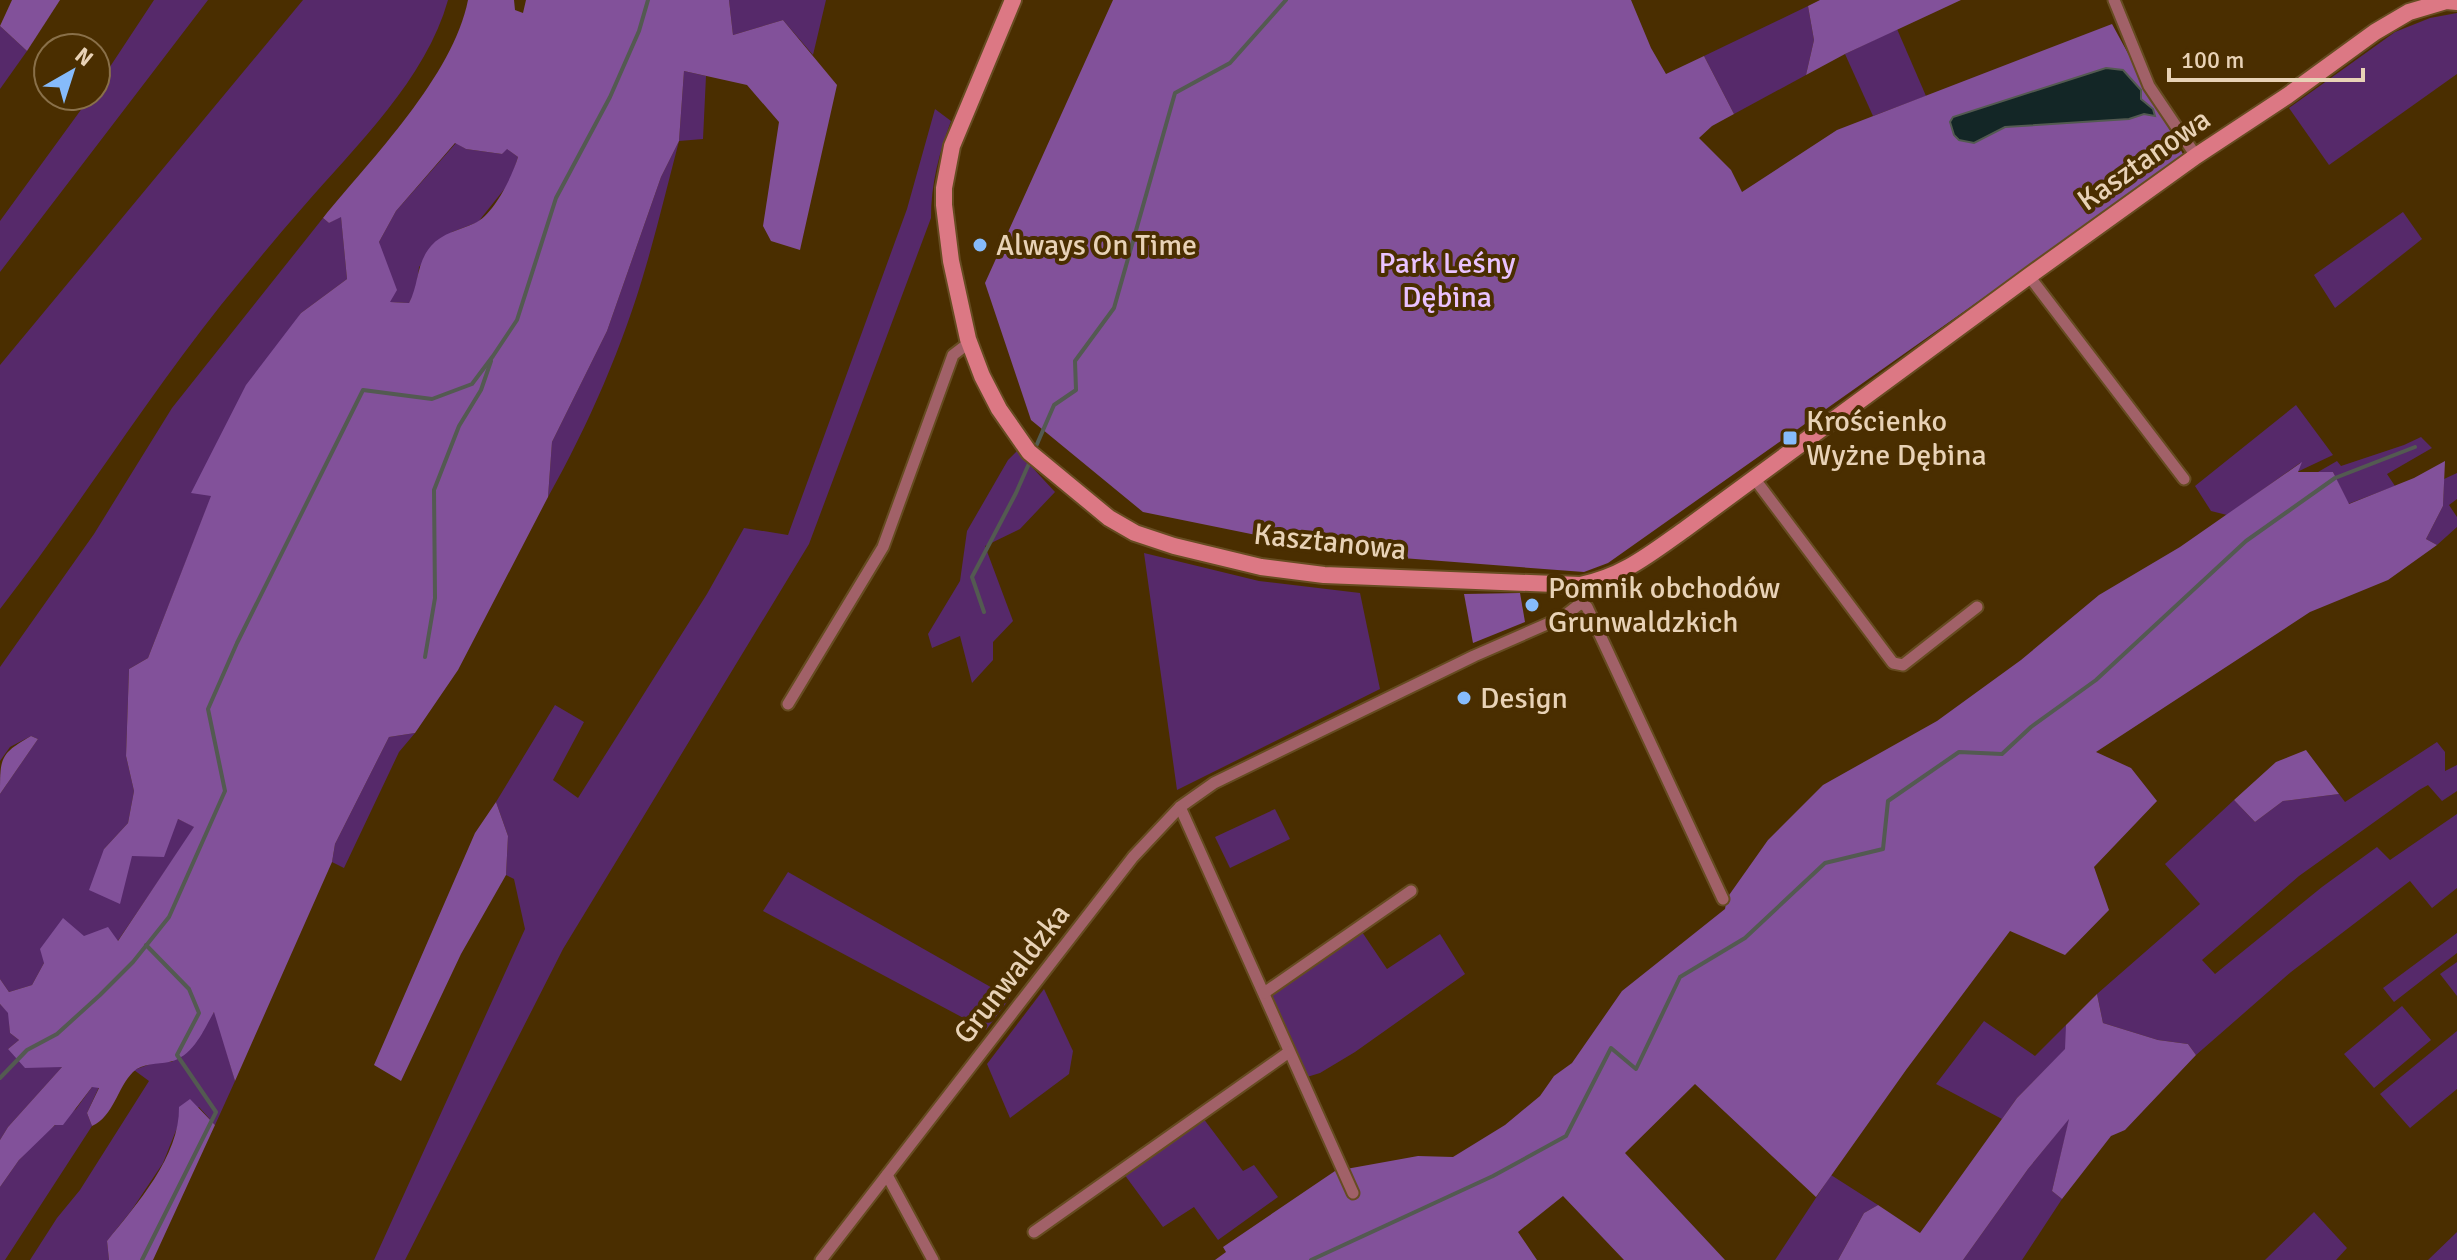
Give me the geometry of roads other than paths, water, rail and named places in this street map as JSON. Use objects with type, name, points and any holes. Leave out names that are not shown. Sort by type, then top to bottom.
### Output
[{"type":"street","name":"Kasztanowa","points":[[1013,0],[952,146],[944,188],[947,236],[969,340],[982,376],[999,409],[1034,456],[1109,518],[1135,533],[1261,567],[1324,575],[1580,585],[1605,580],[1633,565],[2196,156],[2287,96],[2375,32],[2409,12],[2446,1],[2457,2]]},
{"type":"street","points":[[2114,0],[2149,86],[2196,156]]},
{"type":"street","points":[[2029,276],[2184,479]]},
{"type":"street","points":[[788,704],[883,547],[953,355],[969,340]]},
{"type":"street","points":[[1754,478],[1893,663],[1903,665],[1977,607]]},
{"type":"street","points":[[1580,585],[1581,603],[1587,607],[1723,899]]},
{"type":"street","name":"Grunwaldzka","points":[[821,1260],[1133,857],[1180,807],[1214,783],[1308,735],[1563,617],[1581,603]]},
{"type":"street","points":[[1180,807],[1353,1193]]},
{"type":"street","points":[[1264,993],[1411,891]]},
{"type":"street","points":[[1034,1232],[1289,1052]]},
{"type":"street","points":[[887,1175],[933,1260]]},
{"type":"water","points":[[2106,68],[2123,70],[2141,90],[2141,99],[2153,109],[2155,116],[2144,114],[2129,119],[2005,127],[1974,143],[1959,140],[1954,135],[1950,122],[1953,117]]},
{"type":"waterway","points":[[0,1078],[27,1050],[57,1034],[100,995],[133,962],[169,917],[225,791],[208,709],[237,643],[363,390],[432,399],[472,384],[493,356],[517,320],[556,198],[610,97],[639,31],[648,0]]},
{"type":"waterway","points":[[1034,451],[1054,405],[1076,390],[1075,361],[1114,308],[1175,93],[1230,63],[1286,0]]},
{"type":"waterway","points":[[425,657],[435,598],[434,490],[459,426],[481,390],[491,361]]},
{"type":"waterway","points":[[1311,1260],[1493,1176],[1566,1136],[1611,1048],[1636,1069],[1680,977],[1745,938],[1825,863],[1883,849],[1888,801],[1959,752],[2002,754],[2031,727],[2096,680],[2246,541],[2335,478],[2415,447]]},
{"type":"waterway","points":[[984,612],[972,577],[1031,459]]},
{"type":"waterway","points":[[142,1260],[216,1112],[177,1055],[199,1013],[189,989],[146,945]]},
{"type":"place","name":"Always On Time","points":[[980,245]]},
{"type":"place","name":"Krościenko Wyżne Dębina","points":[[1790,438]]},
{"type":"place","name":"Pomnik obchodów Grunwaldzkich","points":[[1532,605]]},
{"type":"place","name":"Design","points":[[1464,698]]},
{"type":"park label","name":"Park Leśny Dębina","points":[[1447,280]]}]
